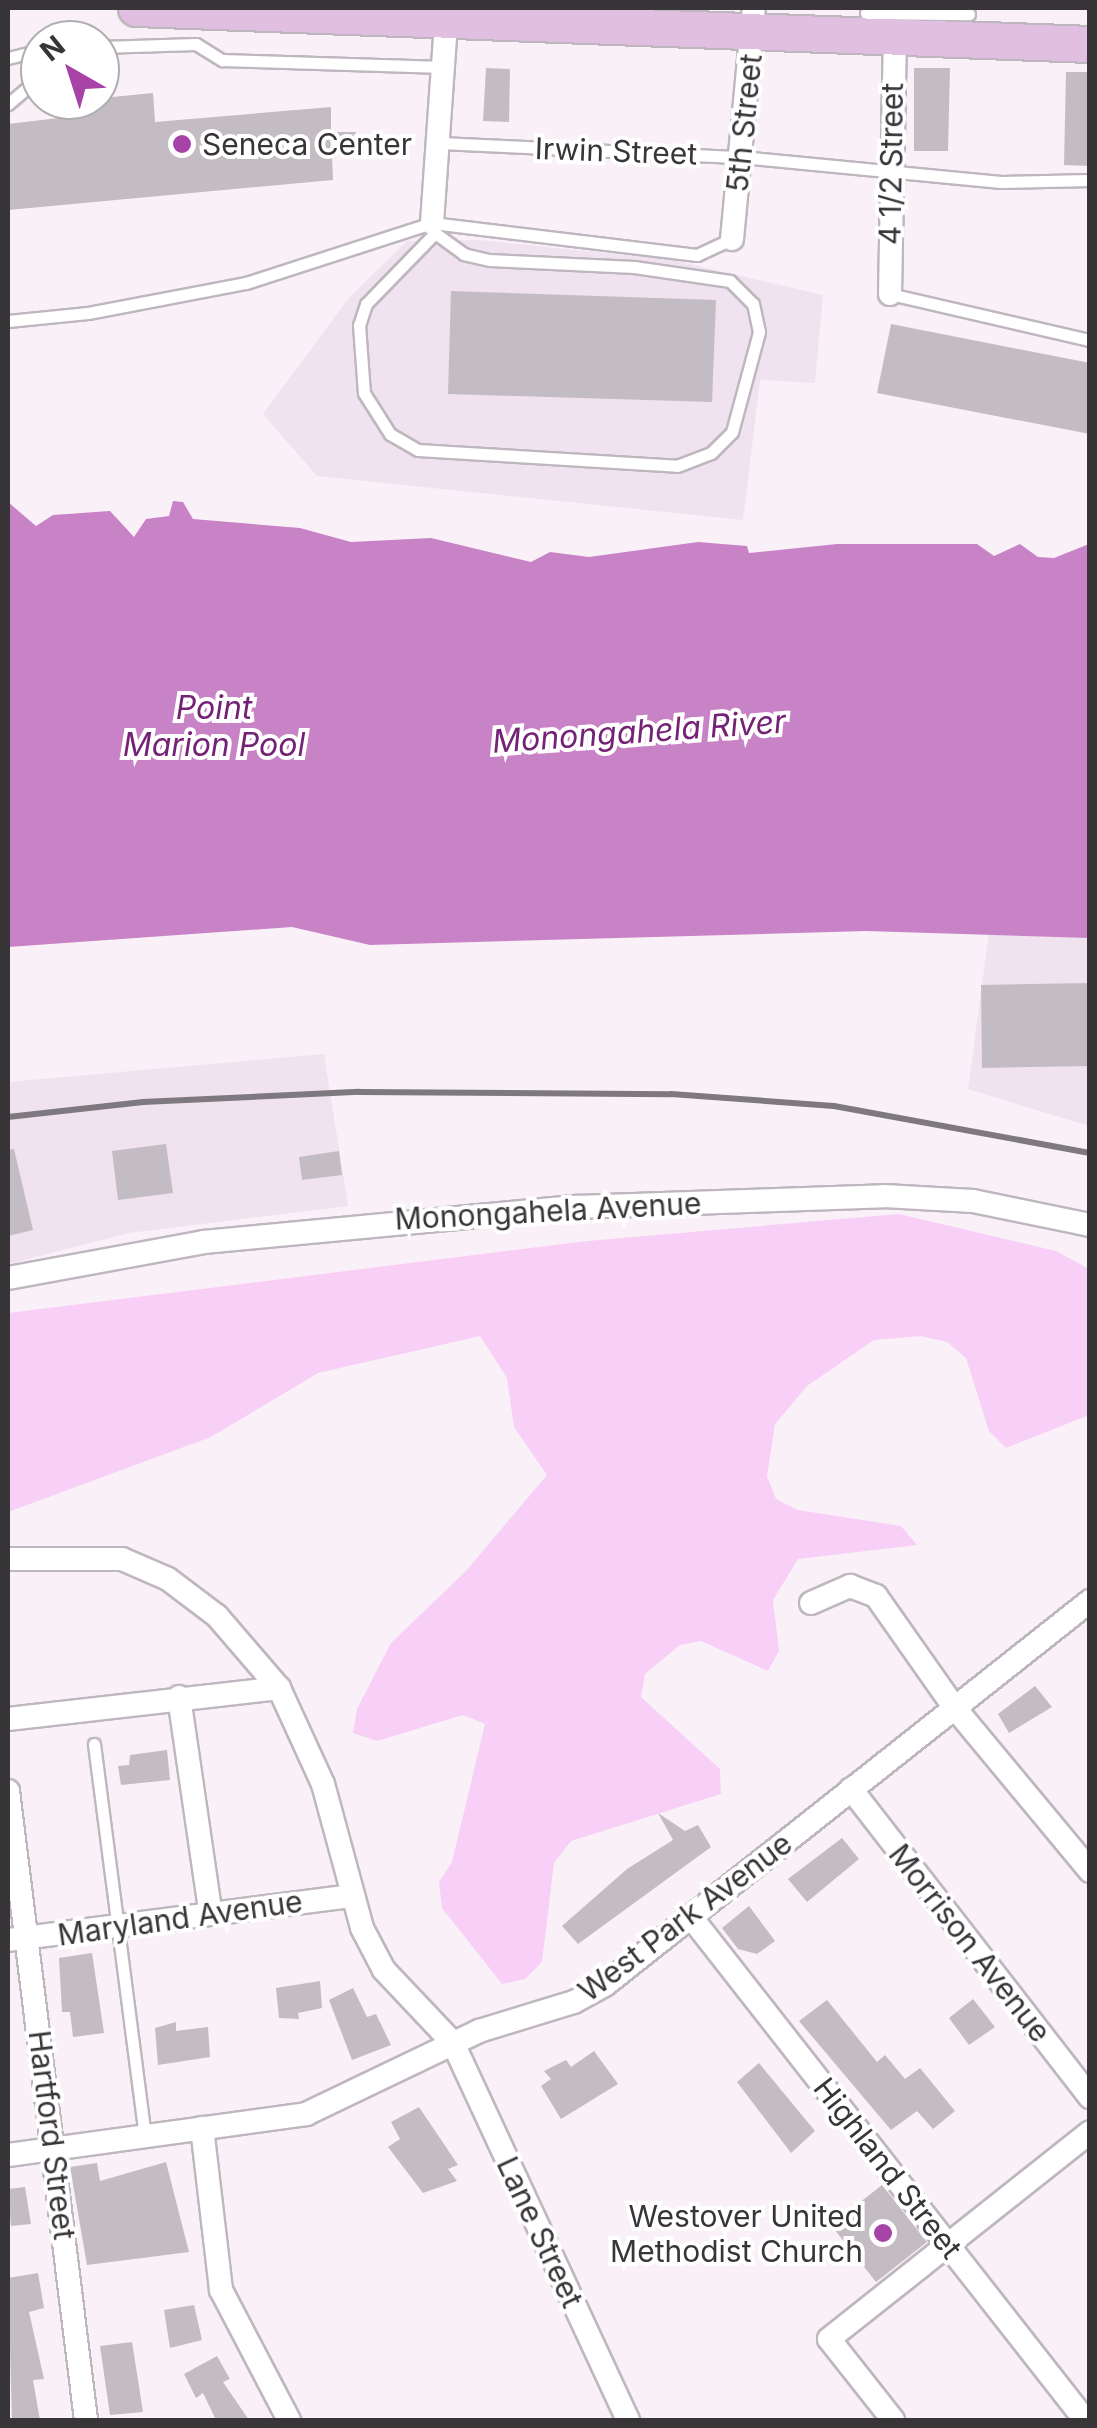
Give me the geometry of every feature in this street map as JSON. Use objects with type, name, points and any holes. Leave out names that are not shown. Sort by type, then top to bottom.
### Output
[{"type":"main road","points":[[136,8],[185,27],[285,10],[873,22],[969,20],[1090,44]]},
{"type":"street","points":[[433,228],[446,14]]},
{"type":"street","name":"5th Street","points":[[732,239],[754,18]]},
{"type":"street","name":"4 1/2 Street","points":[[873,22],[890,173],[890,294]]},
{"type":"street","name":"Monongahela Avenue","points":[[8,1278],[204,1242],[596,1206],[884,1196],[973,1201],[1090,1225]]},
{"type":"street","points":[[8,1559],[122,1559],[168,1579],[217,1616],[280,1688],[322,1784],[352,1896],[384,1970],[452,2043]]},
{"type":"street","points":[[810,1604],[850,1586],[876,1596],[954,1707],[1090,1871]]},
{"type":"street","name":"West Park Avenue","points":[[8,2155],[306,2114],[452,2043],[574,2002],[690,1917],[1090,1601]]},
{"type":"street","points":[[8,1719],[280,1688]]},
{"type":"street","points":[[179,1697],[210,1910]]},
{"type":"street","name":"Morrison Avenue","points":[[851,1789],[1090,2096]]},
{"type":"street","name":"Hartford Street","points":[[8,1791],[17,1939],[52,2150],[86,2420]]},
{"type":"street","name":"Maryland Avenue","points":[[17,1939],[210,1910],[352,1896]]},
{"type":"street","name":"Highland Street","points":[[690,1917],[1085,2420]]},
{"type":"street","name":"Lane Street","points":[[452,2043],[628,2420]]},
{"type":"street","points":[[202,2128],[221,2290],[289,2420]]},
{"type":"street","points":[[893,2420],[828,2339],[1090,2132]]},
{"type":"lane","points":[[120,43],[185,27],[222,60],[444,67]]},
{"type":"lane","name":"Irwin Street","points":[[441,143],[741,157],[1001,182],[1090,180]]},
{"type":"lane","points":[[433,228],[464,254],[490,260],[634,267],[730,281],[753,304],[758,332],[732,432],[712,453],[677,466],[418,450],[390,434],[364,393],[359,325],[366,304],[433,228]]},
{"type":"lane","points":[[8,320],[88,313],[246,283],[433,228],[696,256],[732,239]]},
{"type":"lane","points":[[890,294],[1090,340]]},
{"type":"lane","points":[[94,1744],[145,2136]]},
{"type":"shaded area","points":[[479,240],[672,260],[823,295],[815,383],[760,380],[743,520],[317,476],[263,414],[348,299],[407,241]]},
{"type":"shaded area","points":[[989,932],[1089,938],[1089,1126],[968,1089]]},
{"type":"shaded area","points":[[324,1054],[348,1206],[129,1233],[8,1264],[8,1082]]},
{"type":"shaded area","points":[[899,1214],[1056,1251],[1089,1269],[1089,1415],[1006,1448],[989,1431],[966,1358],[947,1342],[921,1336],[874,1340],[807,1386],[775,1424],[767,1476],[776,1499],[798,1510],[901,1526],[917,1545],[798,1559],[773,1600],[779,1651],[768,1671],[701,1641],[680,1645],[645,1674],[641,1697],[720,1769],[721,1794],[571,1841],[554,1863],[542,1962],[525,1979],[502,1984],[442,1908],[439,1882],[452,1862],[485,1724],[463,1715],[377,1741],[353,1733],[357,1709],[391,1643],[466,1571],[547,1475],[514,1427],[507,1378],[480,1336],[318,1373],[211,1437],[8,1512],[8,1313],[587,1241]]},
{"type":"water","name":"Point Marion Pool","points":[[173,501],[183,502],[193,519],[300,528],[351,542],[431,538],[531,562],[550,552],[589,557],[698,542],[747,546],[749,553],[837,544],[977,544],[994,556],[1020,544],[1038,557],[1054,558],[1089,544],[1089,938],[866,931],[370,945],[292,927],[8,947],[8,502],[36,526],[53,515],[110,511],[134,537],[146,519],[169,516]]},
{"type":"building","points":[[486,68],[510,69],[509,122],[483,121]]},
{"type":"building","points":[[914,68],[950,68],[948,151],[914,151]]},
{"type":"building","points":[[1066,72],[1090,72],[1090,166],[1064,165]]},
{"type":"building","name":"Seneca Center","points":[[153,93],[155,122],[331,107],[331,132],[356,132],[355,155],[332,155],[333,180],[8,210],[8,124],[120,120],[120,96]]},
{"type":"building","points":[[451,291],[716,300],[712,402],[448,394]]},
{"type":"building","points":[[891,324],[1090,363],[1090,434],[877,393]]},
{"type":"building","points":[[1090,983],[1090,1066],[982,1068],[981,985]]},
{"type":"building","points":[[166,1144],[173,1193],[118,1200],[112,1151]]},
{"type":"building","points":[[14,1149],[33,1230],[8,1236],[8,1150]]},
{"type":"building","points":[[339,1151],[342,1175],[302,1180],[299,1157]]},
{"type":"building","points":[[1035,1686],[1052,1707],[1009,1733],[998,1714]]},
{"type":"building","points":[[167,1750],[170,1780],[121,1785],[118,1766],[129,1765],[130,1755]]},
{"type":"building","points":[[658,1813],[685,1831],[698,1825],[711,1847],[578,1944],[562,1926],[627,1869],[673,1840]]},
{"type":"building","points":[[842,1838],[859,1859],[807,1902],[788,1879]]},
{"type":"building","points":[[749,1906],[775,1941],[757,1954],[738,1949],[722,1928]]},
{"type":"building","points":[[92,1953],[104,2033],[73,2037],[70,2012],[62,2012],[59,1958]]},
{"type":"building","points":[[320,1981],[322,2008],[298,2013],[299,2019],[279,2018],[276,1988]]},
{"type":"building","points":[[353,1988],[367,2017],[376,2014],[391,2045],[352,2060],[329,2000]]},
{"type":"building","points":[[973,1999],[995,2027],[969,2045],[949,2018]]},
{"type":"building","points":[[827,2000],[877,2062],[885,2055],[905,2079],[920,2068],[955,2111],[933,2129],[917,2111],[891,2130],[799,2021]]},
{"type":"building","points":[[176,2022],[176,2031],[208,2027],[210,2057],[158,2065],[155,2028]]},
{"type":"building","points":[[594,2051],[618,2084],[561,2119],[541,2086],[551,2079],[544,2071],[566,2060],[571,2067]]},
{"type":"building","points":[[759,2063],[815,2131],[791,2153],[737,2082]]},
{"type":"building","points":[[419,2107],[458,2165],[448,2169],[457,2181],[423,2193],[388,2147],[400,2139],[391,2122]]},
{"type":"building","points":[[166,2162],[189,2252],[87,2265],[70,2167],[97,2163],[100,2181]]},
{"type":"building","name":"Westover United Methodist Church","points":[[882,2185],[927,2242],[876,2282],[831,2225]]},
{"type":"building","points":[[25,2187],[31,2224],[11,2226],[8,2189]]},
{"type":"building","points":[[38,2273],[44,2308],[29,2312],[44,2379],[33,2380],[40,2420],[12,2420],[8,2278]]},
{"type":"building","points":[[194,2305],[202,2340],[170,2348],[164,2310]]},
{"type":"building","points":[[132,2342],[143,2412],[110,2415],[100,2346]]},
{"type":"building","points":[[217,2356],[230,2379],[223,2382],[249,2420],[216,2420],[203,2393],[196,2398],[184,2374]]},
{"type":"railway","points":[[8,1117],[143,1102],[359,1092],[671,1094],[834,1106],[1090,1153]]},
{"type":"place","name":"Seneca Center","points":[[182,144]]},
{"type":"place","name":"Westover United Methodist Church","points":[[883,2233]]},
{"type":"water label","name":"Monongahela River","points":[[639,732]]}]
